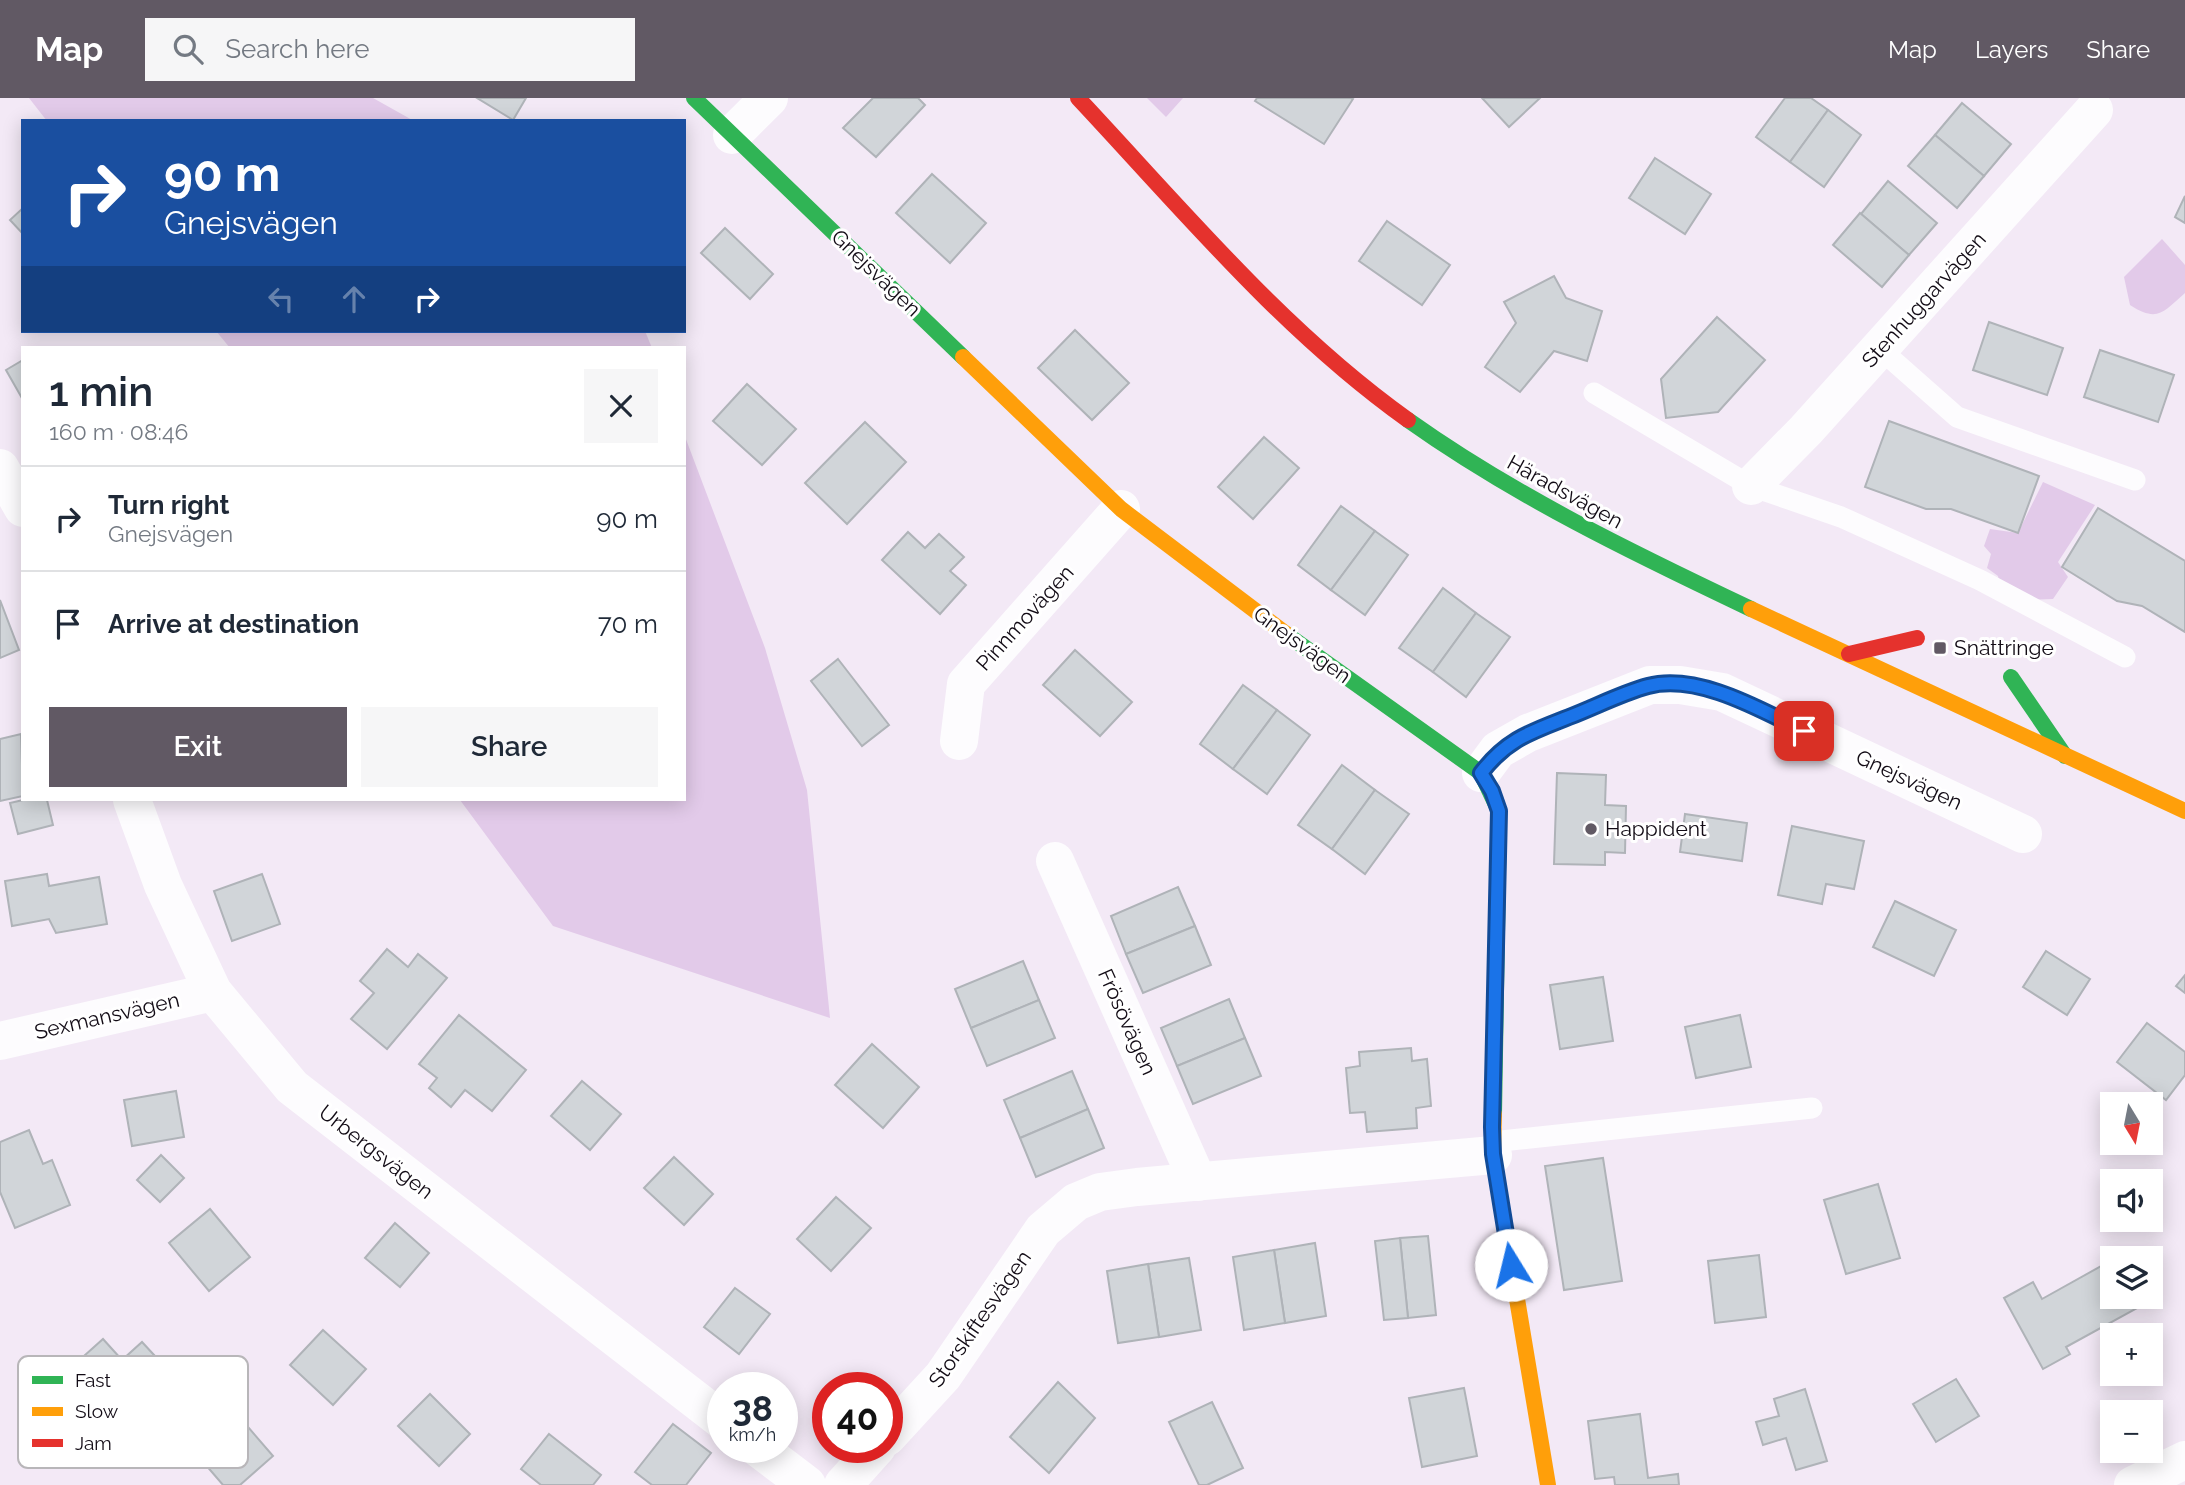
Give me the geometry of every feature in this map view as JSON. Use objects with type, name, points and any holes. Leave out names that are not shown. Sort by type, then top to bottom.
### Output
[{"type":"street","name":"Gnejsvägen","points":[[694,98],[1121,509],[1313,655],[1481,773],[1499,750],[1528,733],[1650,685],[1680,685],[1721,692],[2023,834]]},
{"type":"street","points":[[732,135],[769,98]]},
{"type":"street","name":"Häradsvägen","points":[[1077,98],[1258,288],[1363,385],[1478,468],[1577,525],[2065,757],[2185,811]]},
{"type":"street","name":"Stenhuggarvägen","points":[[1751,486],[1880,349],[2095,102]]},
{"type":"street","points":[[0,468],[21,505]]},
{"type":"street","name":"Pinnmovägen","points":[[959,741],[966,684],[1121,509]]},
{"type":"street","points":[[1849,654],[1917,638]]},
{"type":"street","points":[[2011,677],[2065,757]]},
{"type":"street","points":[[1481,773],[1492,791],[1499,811],[1493,1148],[1548,1485]]},
{"type":"street","name":"Häradsvägen","points":[[2127,786],[2185,824]]},
{"type":"street","name":"Urbergsvägen","points":[[132,801],[163,885],[213,992],[292,1087],[707,1409]]},
{"type":"street","name":"Frösövägen","points":[[1055,862],[1198,1182]]},
{"type":"street","name":"Sexmansvägen","points":[[0,1041],[213,992]]},
{"type":"street","points":[[1198,1182],[1493,1148]]},
{"type":"street","name":"Storskiftesvägen","points":[[903,1420],[943,1376],[1043,1230],[1076,1202],[1100,1192],[1198,1182]]},
{"type":"street","points":[[2133,1485],[2185,1461]]},
{"type":"street","points":[[778,1463],[807,1485]]},
{"type":"street","points":[[843,1485],[863,1463]]},
{"type":"lane","points":[[1880,349],[1957,417],[2135,480]]},
{"type":"lane","points":[[1594,393],[1751,486],[1841,517],[1968,574],[2125,657]]},
{"type":"lane","points":[[1493,1148],[1812,1108]]},
{"type":"shaded area","points":[[29,98],[373,98],[410,119],[45,119]]},
{"type":"shaded area","points":[[1147,98],[1183,98],[1166,117]]},
{"type":"shaded area","points":[[2162,239],[2185,265],[2185,293],[2160,313],[2147,313],[2130,305],[2124,277]]},
{"type":"shaded area","points":[[218,333],[646,333],[651,346],[228,346]]},
{"type":"shaded area","points":[[686,439],[765,648],[807,790],[830,1018],[553,926],[461,801],[686,801]]},
{"type":"shaded area","points":[[2043,482],[2095,505],[2058,562],[2068,577],[2053,599],[2028,600],[2001,590],[1998,576],[1987,568],[1991,554],[1984,546],[1990,529],[2018,533]]},
{"type":"building","points":[[477,98],[526,98],[511,119]]},
{"type":"building","points":[[873,98],[918,98],[925,105],[876,157],[843,128]]},
{"type":"building","points":[[1257,98],[1353,99],[1324,144],[1255,101]]},
{"type":"building","points":[[1482,98],[1540,98],[1509,127]]},
{"type":"building","points":[[1785,98],[1811,98],[1828,110],[1790,162],[1756,137]]},
{"type":"building","points":[[1962,103],[2011,144],[1984,176],[1935,135]]},
{"type":"building","points":[[1828,110],[1861,135],[1824,187],[1790,162]]},
{"type":"building","points":[[1935,135],[1984,176],[1957,208],[1908,166]]},
{"type":"building","points":[[1655,158],[1711,194],[1685,234],[1629,198]]},
{"type":"building","points":[[932,174],[986,223],[950,263],[896,213]]},
{"type":"building","points":[[1888,181],[1937,223],[1909,255],[1861,214]]},
{"type":"building","points":[[2185,196],[2185,223],[2175,217]]},
{"type":"building","points":[[21,210],[21,232],[10,220]]},
{"type":"building","points":[[1860,213],[1909,255],[1882,287],[1833,245]]},
{"type":"building","points":[[1387,221],[1450,265],[1422,305],[1359,261]]},
{"type":"building","points":[[725,228],[773,274],[750,299],[701,253]]},
{"type":"building","points":[[1554,276],[1566,298],[1602,311],[1587,361],[1554,351],[1520,392],[1485,367],[1516,323],[1504,302]]},
{"type":"building","points":[[1717,317],[1765,360],[1718,412],[1666,418],[1661,379]]},
{"type":"building","points":[[1989,322],[2063,348],[2047,395],[1973,370]]},
{"type":"building","points":[[1075,330],[1129,383],[1092,420],[1038,368]]},
{"type":"building","points":[[2100,350],[2174,375],[2158,422],[2084,397]]},
{"type":"building","points":[[21,361],[21,396],[6,370]]},
{"type":"building","points":[[747,384],[796,429],[762,465],[713,421]]},
{"type":"building","points":[[1889,421],[2039,476],[2018,533],[1951,509],[1926,509],[1865,487]]},
{"type":"building","points":[[865,422],[906,462],[847,524],[805,483]]},
{"type":"building","points":[[1264,437],[1299,468],[1253,519],[1218,487]]},
{"type":"building","points":[[1341,506],[1375,531],[1331,590],[1298,565]]},
{"type":"building","points":[[2098,508],[2185,561],[2185,632],[2142,606],[2117,601],[2062,567]]},
{"type":"building","points":[[1375,531],[1408,555],[1365,615],[1331,590]]},
{"type":"building","points":[[908,532],[925,548],[939,534],[964,557],[950,571],[966,585],[940,614],[882,560]]},
{"type":"building","points":[[1443,588],[1476,613],[1433,672],[1399,648]]},
{"type":"building","points":[[0,600],[19,650],[0,658]]},
{"type":"building","points":[[1476,613],[1510,637],[1466,697],[1433,672]]},
{"type":"building","points":[[1075,650],[1132,702],[1100,736],[1043,685]]},
{"type":"building","points":[[838,659],[889,725],[862,746],[811,681]]},
{"type":"building","points":[[1243,685],[1277,710],[1233,769],[1200,744]]},
{"type":"building","points":[[1277,710],[1310,735],[1267,794],[1233,769]]},
{"type":"building","points":[[21,734],[21,796],[0,801],[0,739]]},
{"type":"building","points":[[1342,765],[1375,790],[1332,849],[1298,825]]},
{"type":"building","name":"Happident","points":[[1557,773],[1606,775],[1605,805],[1626,806],[1625,853],[1605,852],[1605,865],[1554,864]]},
{"type":"building","points":[[1375,790],[1409,814],[1365,874],[1332,849]]},
{"type":"building","points":[[47,801],[53,825],[18,834],[10,803]]},
{"type":"building","points":[[1685,814],[1747,823],[1742,861],[1680,852]]},
{"type":"building","points":[[1792,826],[1864,841],[1854,889],[1826,884],[1822,904],[1778,895]]},
{"type":"building","points":[[47,874],[49,886],[99,877],[107,924],[56,933],[49,919],[12,926],[5,881]]},
{"type":"building","points":[[262,874],[280,924],[232,941],[214,891]]},
{"type":"building","points":[[1178,887],[1195,926],[1126,954],[1111,916]]},
{"type":"building","points":[[1895,901],[1956,930],[1934,976],[1873,947]]},
{"type":"building","points":[[1195,926],[1211,965],[1143,993],[1126,954]]},
{"type":"building","points":[[387,949],[408,967],[418,954],[447,978],[387,1049],[351,1019],[374,993],[360,981]]},
{"type":"building","points":[[2046,951],[2090,979],[2067,1015],[2023,987]]},
{"type":"building","points":[[1023,961],[1039,1000],[971,1028],[955,989]]},
{"type":"building","points":[[2185,975],[2185,993],[2176,986]]},
{"type":"building","points":[[1603,977],[1613,1041],[1560,1049],[1550,985]]},
{"type":"building","points":[[1229,999],[1245,1038],[1177,1066],[1161,1028]]},
{"type":"building","points":[[1039,1000],[1055,1038],[987,1066],[971,1028]]},
{"type":"building","points":[[459,1015],[526,1070],[492,1111],[465,1090],[451,1107],[429,1088],[437,1078],[419,1064]]},
{"type":"building","points":[[1740,1015],[1751,1067],[1696,1078],[1685,1027]]},
{"type":"building","points":[[2147,1023],[2185,1052],[2185,1075],[2166,1100],[2163,1092],[2156,1092],[2117,1062]]},
{"type":"building","points":[[1245,1038],[1261,1076],[1193,1104],[1177,1066]]},
{"type":"building","points":[[872,1044],[919,1087],[883,1128],[835,1085]]},
{"type":"building","points":[[1411,1048],[1412,1061],[1427,1059],[1431,1106],[1416,1108],[1417,1128],[1367,1132],[1365,1112],[1350,1113],[1346,1068],[1360,1066],[1359,1052]]},
{"type":"building","points":[[1072,1071],[1088,1109],[1020,1138],[1004,1100]]},
{"type":"building","points":[[582,1081],[621,1114],[590,1150],[551,1116]]},
{"type":"building","points":[[176,1091],[184,1137],[132,1146],[124,1100]]},
{"type":"building","points":[[1088,1109],[1104,1148],[1036,1177],[1020,1138]]},
{"type":"building","points":[[29,1130],[43,1164],[52,1160],[70,1205],[15,1228],[0,1192],[0,1142]]},
{"type":"building","points":[[161,1155],[184,1178],[160,1202],[137,1180]]},
{"type":"building","points":[[674,1157],[713,1194],[684,1225],[644,1188]]},
{"type":"building","points":[[1603,1158],[1622,1281],[1564,1290],[1545,1166]]},
{"type":"building","points":[[1878,1184],[1900,1258],[1846,1274],[1824,1200]]},
{"type":"building","points":[[836,1197],[871,1228],[831,1271],[797,1239]]},
{"type":"building","points":[[210,1209],[250,1257],[209,1291],[169,1243]]},
{"type":"building","points":[[395,1223],[429,1253],[400,1287],[365,1258]]},
{"type":"building","points":[[1428,1236],[1436,1315],[1408,1318],[1400,1238]]},
{"type":"building","points":[[1400,1238],[1408,1318],[1384,1320],[1375,1241]]},
{"type":"building","points":[[1315,1243],[1326,1316],[1285,1323],[1274,1250]]},
{"type":"building","points":[[1274,1250],[1285,1323],[1244,1330],[1233,1257]]},
{"type":"building","points":[[1759,1255],[1766,1317],[1715,1323],[1708,1261]]},
{"type":"building","points":[[1189,1258],[1201,1330],[1159,1337],[1148,1264]]},
{"type":"building","points":[[1148,1264],[1159,1337],[1118,1343],[1107,1271]]},
{"type":"building","points":[[2100,1267],[2100,1309],[2136,1309],[2110,1323],[2100,1323],[2100,1328],[2066,1347],[2070,1354],[2043,1369],[2004,1298],[2033,1282],[2042,1299]]},
{"type":"building","points":[[735,1288],[770,1314],[739,1354],[704,1327]]},
{"type":"building","points":[[323,1330],[366,1369],[333,1405],[290,1365]]},
{"type":"building","points":[[103,1339],[118,1356],[84,1356]]},
{"type":"building","points":[[142,1342],[155,1356],[126,1356]]},
{"type":"building","points":[[1956,1379],[1979,1416],[1936,1442],[1913,1404]]},
{"type":"building","points":[[1058,1382],[1095,1418],[1049,1473],[1010,1437]]},
{"type":"building","points":[[1464,1388],[1477,1456],[1422,1467],[1409,1398]]},
{"type":"building","points":[[1805,1389],[1827,1461],[1796,1470],[1786,1438],[1763,1445],[1756,1422],[1779,1416],[1774,1399]]},
{"type":"building","points":[[430,1394],[470,1434],[439,1466],[398,1426]]},
{"type":"building","points":[[1212,1402],[1243,1468],[1207,1485],[1199,1485],[1169,1422]]},
{"type":"building","points":[[1640,1414],[1648,1478],[1678,1474],[1679,1485],[1615,1485],[1614,1477],[1595,1479],[1588,1421]]},
{"type":"building","points":[[673,1424],[707,1450],[707,1458],[686,1485],[652,1485],[635,1472]]},
{"type":"building","points":[[248,1427],[273,1456],[240,1485],[223,1485],[208,1468],[248,1468]]},
{"type":"building","points":[[549,1434],[601,1475],[593,1485],[541,1485],[521,1469]]},
{"type":"traffic: fast","points":[[694,98],[963,357]]},
{"type":"traffic: fast","points":[[1408,420],[1490,474],[1575,522],[1751,609]]},
{"type":"traffic: fast","points":[[1286,634],[1481,773],[1499,811],[1494,1114]]},
{"type":"traffic: fast","points":[[2011,677],[2065,756]]},
{"type":"traffic: slow","points":[[963,357],[1121,509],[1286,634]]},
{"type":"traffic: slow","points":[[1751,609],[2185,811]]},
{"type":"traffic: slow","points":[[1494,1114],[1493,1155],[1548,1485]]},
{"type":"traffic: jam","points":[[1078,98],[1276,308],[1318,348],[1408,420]]},
{"type":"traffic: jam","points":[[1849,654],[1917,638]]},
{"type":"place","name":"Snättringe","points":[[1940,648]]},
{"type":"place","name":"Happident","points":[[1591,829]]},
{"type":"route","points":[[1511,1265],[1493,1154],[1492,1127],[1499,811],[1492,791],[1481,773],[1499,750],[1528,733],[1650,685],[1680,685],[1721,692],[1804,731]]}]
